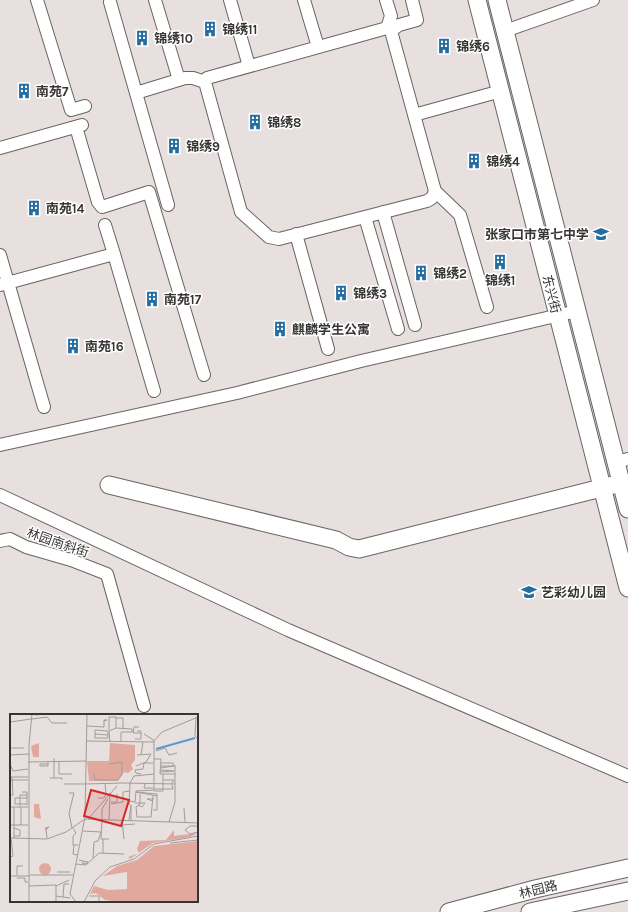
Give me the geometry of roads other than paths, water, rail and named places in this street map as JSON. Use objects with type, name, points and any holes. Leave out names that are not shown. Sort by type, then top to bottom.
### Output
[{"type":"main road","name":"东兴街","points":[[478,0],[628,588]]},
{"type":"main road","name":"东兴街","points":[[497,0],[577,310],[622,460],[621,483],[628,509]]},
{"type":"main road","points":[[501,91],[519,86]]},
{"type":"main road","points":[[109,485],[336,540],[349,547],[359,549],[621,483]]},
{"type":"main road","name":"林园路","points":[[449,912],[536,889],[628,868]]},
{"type":"main road","name":"林园路","points":[[530,912],[628,891]]},
{"type":"street","points":[[38,0],[72,110],[85,106]]},
{"type":"street","points":[[155,0],[179,80]]},
{"type":"street","points":[[230,0],[249,66]]},
{"type":"street","points":[[304,0],[318,47]]},
{"type":"street","points":[[386,0],[391,16],[389,29],[435,191],[460,215],[487,307]]},
{"type":"street","points":[[205,82],[207,78],[389,29],[417,20],[412,0]]},
{"type":"street","points":[[505,32],[593,0]]},
{"type":"street","points":[[110,2],[168,205]]},
{"type":"street","points":[[136,93],[184,78],[193,78],[205,82]]},
{"type":"street","points":[[205,82],[241,212],[270,238],[279,239],[427,201],[432,198],[435,191]]},
{"type":"street","points":[[414,115],[501,91]]},
{"type":"street","points":[[0,147],[79,126],[98,202],[102,207],[149,192],[204,375]]},
{"type":"street","points":[[383,212],[415,325]]},
{"type":"street","points":[[365,217],[398,329]]},
{"type":"street","points":[[105,225],[154,391]]},
{"type":"street","points":[[296,234],[328,349]]},
{"type":"street","points":[[4,284],[114,254]]},
{"type":"street","points":[[0,255],[4,284],[44,407]]},
{"type":"street","points":[[0,445],[237,393],[361,361],[577,310]]},
{"type":"street","points":[[0,495],[288,630],[628,776]]},
{"type":"street","name":"林园南斜街","points":[[0,541],[10,538],[26,547],[71,560],[107,574],[144,706]]},
{"type":"place","name":"锦绣11","points":[[210,29]]},
{"type":"place","name":"锦绣10","points":[[142,38]]},
{"type":"place","name":"锦绣6","points":[[444,46]]},
{"type":"place","name":"南苑7","points":[[24,91]]},
{"type":"place","name":"锦绣8","points":[[255,122]]},
{"type":"place","name":"锦绣9","points":[[174,146]]},
{"type":"place","name":"锦绣4","points":[[474,161]]},
{"type":"place","name":"南苑14","points":[[34,208]]},
{"type":"place","name":"张家口市第七中学","points":[[601,234]]},
{"type":"place","name":"锦绣1","points":[[500,262]]},
{"type":"place","name":"锦绣2","points":[[421,273]]},
{"type":"place","name":"锦绣3","points":[[341,293]]},
{"type":"place","name":"南苑17","points":[[152,299]]},
{"type":"place","name":"麒麟学生公寓","points":[[280,329]]},
{"type":"place","name":"南苑16","points":[[73,346]]},
{"type":"place","name":"艺彩幼儿园","points":[[529,592]]}]
